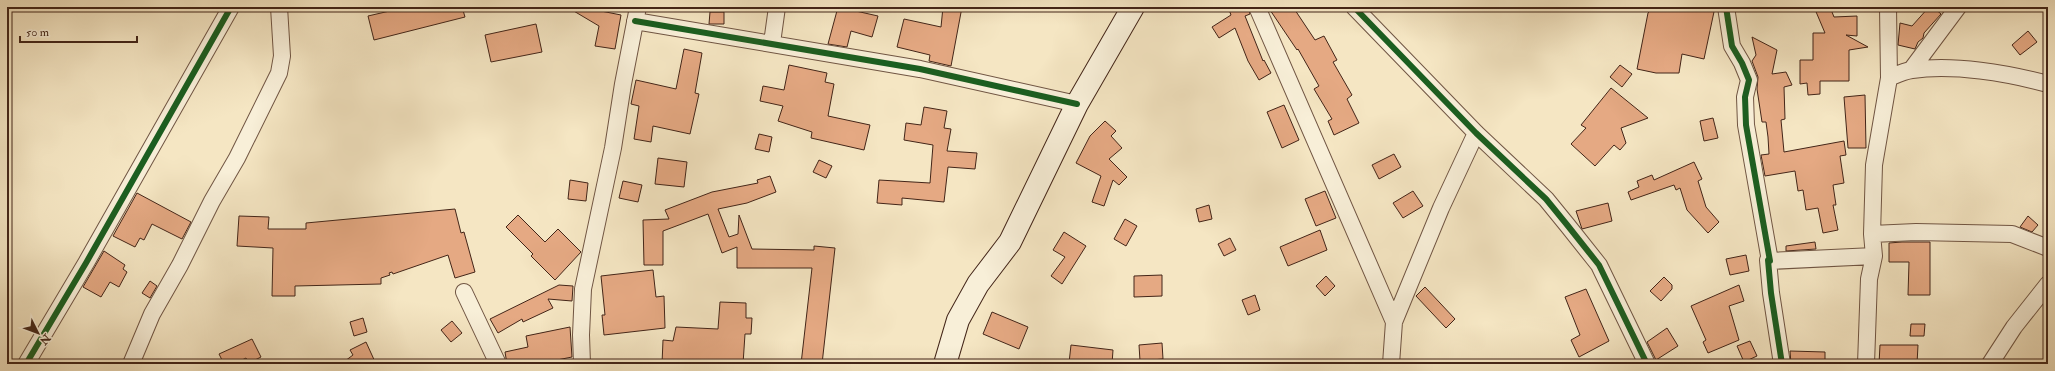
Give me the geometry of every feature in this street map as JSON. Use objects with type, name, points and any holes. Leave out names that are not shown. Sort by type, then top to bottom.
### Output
[{"type":"main road","points":[[945,364],[958,320],[978,284],[1010,242],[1077,104],[1133,7]]},
{"type":"street","points":[[26,364],[86,263],[231,7]]},
{"type":"street","points":[[131,364],[152,314],[180,265],[212,201],[237,158],[279,73],[282,56],[279,7]]},
{"type":"street","points":[[772,43],[777,7]]},
{"type":"street","points":[[1257,7],[1394,322]]},
{"type":"street","points":[[1354,7],[1476,133],[1546,199],[1599,265],[1647,364]]},
{"type":"street","points":[[1726,7],[1732,46],[1749,80],[1746,97],[1746,125],[1770,261],[1768,260],[1771,293],[1782,364]]},
{"type":"street","points":[[1866,364],[1869,279],[1874,256],[1872,234],[1874,165],[1889,78],[1888,7]]},
{"type":"street","points":[[1911,70],[1958,7]]},
{"type":"street","points":[[582,364],[581,336],[583,290],[613,148],[636,12],[772,43],[920,68],[1077,104]]},
{"type":"street","points":[[1889,78],[1911,70],[1932,68],[1969,70],[2048,84]]},
{"type":"street","points":[[1391,364],[1394,322],[1441,208],[1476,133]]},
{"type":"street","points":[[1872,234],[1916,232],[2012,234],[2048,248]]},
{"type":"street","points":[[1770,261],[1874,256]]},
{"type":"street","points":[[1990,364],[2014,327],[2048,284]]},
{"type":"street","points":[[464,292],[498,364]]},
{"type":"building","points":[[407,7],[462,7],[465,17],[374,40],[368,16]]},
{"type":"building","points":[[567,7],[581,7],[621,15],[615,49],[595,46],[599,26]]},
{"type":"building","points":[[838,7],[878,16],[872,37],[851,31],[847,47],[828,44]]},
{"type":"building","points":[[943,7],[962,7],[951,66],[929,61],[930,55],[897,47],[904,19],[941,27]]},
{"type":"building","points":[[1228,7],[1248,7],[1250,14],[1245,16],[1263,61],[1264,60],[1271,73],[1259,80],[1248,61],[1235,28],[1219,38],[1212,27],[1231,15]]},
{"type":"building","points":[[1268,7],[1293,7],[1315,40],[1324,36],[1337,60],[1333,62],[1352,95],[1347,99],[1359,123],[1334,135],[1328,121],[1332,119],[1314,89],[1319,86],[1298,49],[1297,50]]},
{"type":"building","points":[[1653,7],[1715,7],[1704,59],[1682,54],[1679,73],[1656,73],[1637,69],[1648,13]]},
{"type":"building","points":[[1814,7],[1830,7],[1834,17],[1857,16],[1857,36],[1846,35],[1868,47],[1849,50],[1849,81],[1820,81],[1820,94],[1808,95],[1807,83],[1800,84],[1800,60],[1813,60],[1813,33],[1825,33]]},
{"type":"building","points":[[1929,7],[1933,7],[1941,14],[1924,33],[1923,38],[1918,42],[1915,49],[1898,45],[1900,23],[1912,26]]},
{"type":"building","points":[[710,12],[724,12],[724,24],[709,24]]},
{"type":"building","points":[[536,24],[542,52],[491,62],[485,35]]},
{"type":"building","points":[[2028,31],[2037,42],[2020,55],[2012,45]]},
{"type":"building","points":[[1752,37],[1777,50],[1772,74],[1786,72],[1792,85],[1784,87],[1785,119],[1781,120],[1784,152],[1844,141],[1846,155],[1840,156],[1844,183],[1833,185],[1836,205],[1833,205],[1838,230],[1823,233],[1818,208],[1806,210],[1803,190],[1798,191],[1795,171],[1765,176],[1761,155],[1769,154],[1768,137],[1766,122],[1762,122],[1757,89],[1758,77],[1752,61],[1756,55]]},
{"type":"building","points":[[684,49],[702,53],[695,93],[699,94],[690,134],[653,126],[651,142],[634,139],[639,106],[631,104],[636,80],[676,89]]},
{"type":"building","points":[[789,65],[827,73],[825,82],[834,84],[828,116],[870,125],[864,150],[811,138],[812,132],[778,121],[783,106],[760,101],[763,86],[784,90]]},
{"type":"building","points":[[1620,65],[1632,74],[1622,87],[1610,77]]},
{"type":"building","points":[[1611,88],[1648,118],[1621,128],[1626,143],[1620,150],[1614,145],[1595,166],[1571,144],[1586,128],[1581,125]]},
{"type":"building","points":[[1865,95],[1866,148],[1848,148],[1844,97]]},
{"type":"building","points":[[1284,105],[1299,140],[1282,148],[1267,112]]},
{"type":"building","points":[[924,107],[947,111],[944,128],[951,129],[947,151],[977,153],[975,169],[948,167],[944,202],[902,198],[902,205],[877,203],[879,180],[930,183],[933,145],[904,140],[906,123],[921,125]]},
{"type":"building","points":[[1713,118],[1718,138],[1704,141],[1700,121]]},
{"type":"building","points":[[1105,121],[1116,131],[1111,136],[1122,148],[1109,159],[1127,177],[1119,185],[1113,180],[1104,206],[1092,202],[1101,176],[1076,163],[1090,136]]},
{"type":"building","points":[[759,134],[772,137],[769,152],[755,149]]},
{"type":"building","points":[[1394,154],[1401,167],[1379,179],[1372,165]]},
{"type":"building","points":[[658,158],[687,162],[684,187],[655,184]]},
{"type":"building","points":[[819,160],[832,166],[826,178],[813,172]]},
{"type":"building","points":[[1694,162],[1702,179],[1698,181],[1706,207],[1719,222],[1708,233],[1687,210],[1680,188],[1676,190],[1674,185],[1631,200],[1628,192],[1639,187],[1637,181],[1652,175],[1654,180]]},
{"type":"building","points":[[770,176],[776,192],[747,203],[718,209],[729,237],[738,234],[739,215],[752,249],[814,250],[814,246],[835,248],[822,364],[801,364],[812,268],[737,268],[737,247],[722,253],[708,214],[663,231],[663,265],[644,265],[643,220],[669,219],[665,210],[712,192],[758,183],[757,180]]},
{"type":"building","points":[[570,180],[588,183],[586,201],[568,199]]},
{"type":"building","points":[[623,181],[642,185],[638,202],[619,198]]},
{"type":"building","points":[[1325,191],[1336,218],[1316,226],[1305,199]]},
{"type":"building","points":[[1413,191],[1423,206],[1403,218],[1393,203]]},
{"type":"building","points":[[137,193],[191,222],[182,239],[152,224],[144,240],[140,238],[135,247],[113,236]]},
{"type":"building","points":[[1608,203],[1612,221],[1582,229],[1576,211]]},
{"type":"building","points":[[1209,205],[1212,219],[1199,222],[1196,209]]},
{"type":"building","points":[[455,209],[461,233],[464,232],[475,272],[455,278],[448,255],[393,274],[392,272],[389,273],[390,275],[381,278],[381,284],[295,286],[295,296],[272,296],[273,248],[237,246],[239,216],[269,217],[268,229],[306,229],[306,223]]},
{"type":"building","points":[[518,215],[545,242],[558,229],[581,252],[555,280],[531,256],[533,254],[506,227]]},
{"type":"building","points":[[2028,216],[2038,225],[2032,232],[2020,227]]},
{"type":"building","points":[[1125,219],[1137,226],[1126,246],[1114,239]]},
{"type":"building","points":[[1320,230],[1327,250],[1288,266],[1280,247]]},
{"type":"building","points":[[1064,232],[1086,246],[1062,284],[1051,276],[1065,257],[1053,250]]},
{"type":"building","points":[[1230,238],[1236,250],[1224,256],[1218,244]]},
{"type":"building","points":[[1815,242],[1816,249],[1786,251],[1786,246]]},
{"type":"building","points":[[1930,242],[1930,295],[1908,295],[1909,262],[1889,262],[1889,243]]},
{"type":"building","points":[[104,251],[125,265],[123,269],[127,272],[119,287],[110,282],[101,297],[83,287]]},
{"type":"building","points":[[1746,255],[1749,271],[1730,275],[1726,259]]},
{"type":"building","points":[[653,270],[656,297],[664,296],[665,328],[604,335],[602,315],[605,315],[601,276]]},
{"type":"building","points":[[1162,275],[1162,296],[1134,297],[1134,276]]},
{"type":"building","points":[[1326,276],[1335,286],[1325,296],[1316,286]]},
{"type":"building","points":[[1664,277],[1672,285],[1672,289],[1661,301],[1650,291]]},
{"type":"building","points":[[150,281],[157,286],[150,298],[142,293]]},
{"type":"building","points":[[559,285],[573,286],[572,301],[548,299],[553,308],[523,322],[522,319],[498,333],[490,319]]},
{"type":"building","points":[[1739,285],[1744,301],[1729,306],[1739,340],[1708,353],[1703,342],[1706,340],[1691,306]]},
{"type":"building","points":[[1425,287],[1455,319],[1446,328],[1416,296]]},
{"type":"building","points":[[1586,289],[1609,341],[1579,357],[1571,340],[1580,335],[1565,297]]},
{"type":"building","points":[[1255,295],[1260,310],[1248,315],[1242,300]]},
{"type":"building","points":[[720,302],[746,303],[746,318],[752,318],[751,334],[745,334],[743,364],[662,364],[663,340],[673,341],[676,327],[718,329]]},
{"type":"building","points":[[992,312],[1028,327],[1019,349],[983,334]]},
{"type":"building","points":[[363,318],[367,332],[354,336],[350,322]]},
{"type":"building","points":[[452,321],[462,333],[451,342],[441,330]]},
{"type":"building","points":[[1911,324],[1925,324],[1924,336],[1910,336]]},
{"type":"building","points":[[570,327],[572,357],[537,364],[507,364],[505,352],[528,347],[526,336]]},
{"type":"building","points":[[1667,328],[1678,346],[1656,360],[1647,342]]},
{"type":"building","points":[[252,339],[261,357],[249,363],[246,358],[234,364],[224,364],[219,354]]},
{"type":"building","points":[[1750,341],[1757,356],[1744,362],[1737,346]]},
{"type":"building","points":[[366,342],[376,364],[341,364],[353,355],[350,350]]},
{"type":"building","points":[[1162,343],[1163,359],[1140,361],[1139,345]]},
{"type":"building","points":[[1071,345],[1113,350],[1112,364],[1069,363]]},
{"type":"building","points":[[1880,345],[1918,345],[1917,364],[1879,364]]},
{"type":"building","points":[[1790,351],[1825,352],[1825,364],[1791,364]]},
{"type":"cycle path","points":[[26,364],[86,263],[231,7]]},
{"type":"cycle path","points":[[1354,7],[1476,133],[1546,199],[1599,265],[1647,364]]},
{"type":"cycle path","points":[[1726,7],[1732,46],[1742,63],[1749,80],[1745,97],[1746,125],[1770,261],[1768,260],[1771,293],[1782,364]]},
{"type":"cycle path","points":[[635,21],[920,69],[1077,104]]}]
